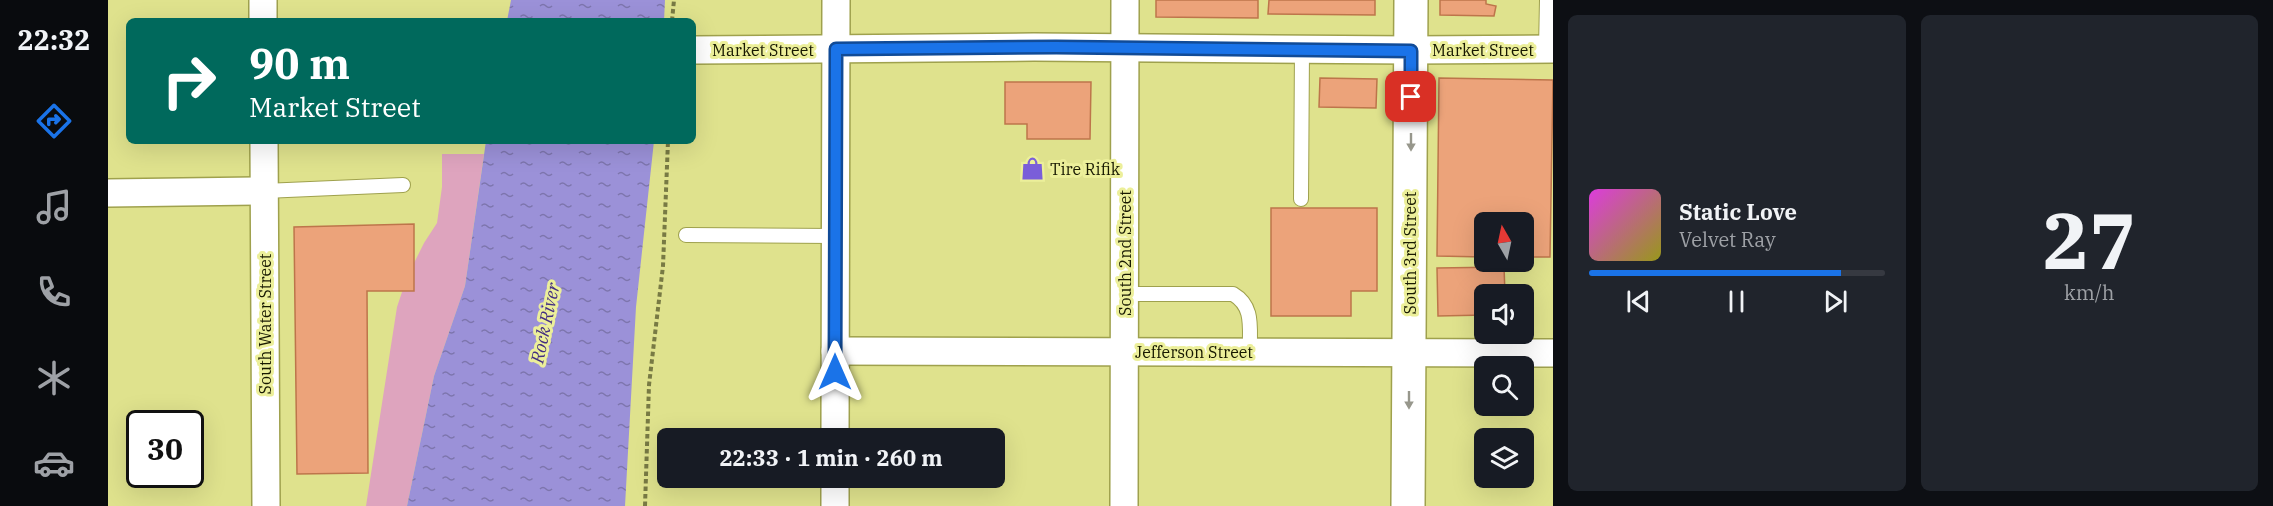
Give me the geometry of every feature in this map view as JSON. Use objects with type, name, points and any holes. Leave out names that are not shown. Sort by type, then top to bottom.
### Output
[{"type":"street","points":[[263,0],[263,18]]},
{"type":"street","points":[[835,428],[836,0]]},
{"type":"street","name":"South 2nd Street","points":[[1124,506],[1125,0]]},
{"type":"street","name":"South 3rd Street","points":[[1408,506],[1411,0]]},
{"type":"street","name":"Market Street","points":[[696,50],[1125,48],[1411,51],[1550,49]]},
{"type":"street","name":"South Water Street","points":[[264,144],[267,506]]},
{"type":"street","points":[[108,193],[264,190]]},
{"type":"street","name":"Jefferson Street","points":[[835,351],[1553,353]]},
{"type":"street","points":[[835,488],[835,506]]},
{"type":"lane","points":[[1547,0],[1550,49]]},
{"type":"lane","points":[[1301,199],[1302,49]]},
{"type":"lane","points":[[264,190],[403,185]]},
{"type":"lane","points":[[686,235],[835,236]]},
{"type":"lane","points":[[1125,294],[1233,294],[1242,300],[1248,309],[1250,352]]},
{"type":"path","points":[[672,18],[674,0]]},
{"type":"path","points":[[645,506],[649,384],[663,267],[668,144]]},
{"type":"shaded area","points":[[442,154],[484,154],[465,286],[434,376],[407,506],[366,506],[397,307],[407,277],[437,223],[442,187]]},
{"type":"water","points":[[511,0],[665,0],[664,18],[508,18]]},
{"type":"water","name":"Rock River","points":[[486,144],[654,144],[636,307],[625,506],[407,506],[434,376],[465,286]]},
{"type":"building","points":[[1156,0],[1258,0],[1258,18],[1156,17]]},
{"type":"building","points":[[1269,0],[1375,0],[1375,15],[1268,14]]},
{"type":"building","points":[[1440,0],[1486,0],[1486,4],[1496,6],[1494,16],[1440,15]]},
{"type":"building","points":[[1320,78],[1377,79],[1376,108],[1319,107]]},
{"type":"building","points":[[1439,78],[1553,80],[1550,257],[1534,257],[1534,212],[1474,212],[1474,257],[1437,256]]},
{"type":"building","points":[[1005,82],[1091,82],[1090,139],[1027,139],[1027,124],[1005,124]]},
{"type":"building","points":[[1271,208],[1377,208],[1377,291],[1351,291],[1351,316],[1271,316]]},
{"type":"building","points":[[414,224],[414,291],[367,291],[368,473],[297,474],[294,227]]},
{"type":"building","points":[[1474,267],[1474,272],[1504,272],[1505,284],[1474,284],[1474,315],[1438,316],[1437,268]]},
{"type":"place","name":"Tire Rifik","points":[[1032,169]]},
{"type":"route","points":[[835,372],[836,49],[1056,47],[1411,51],[1411,97]]}]
